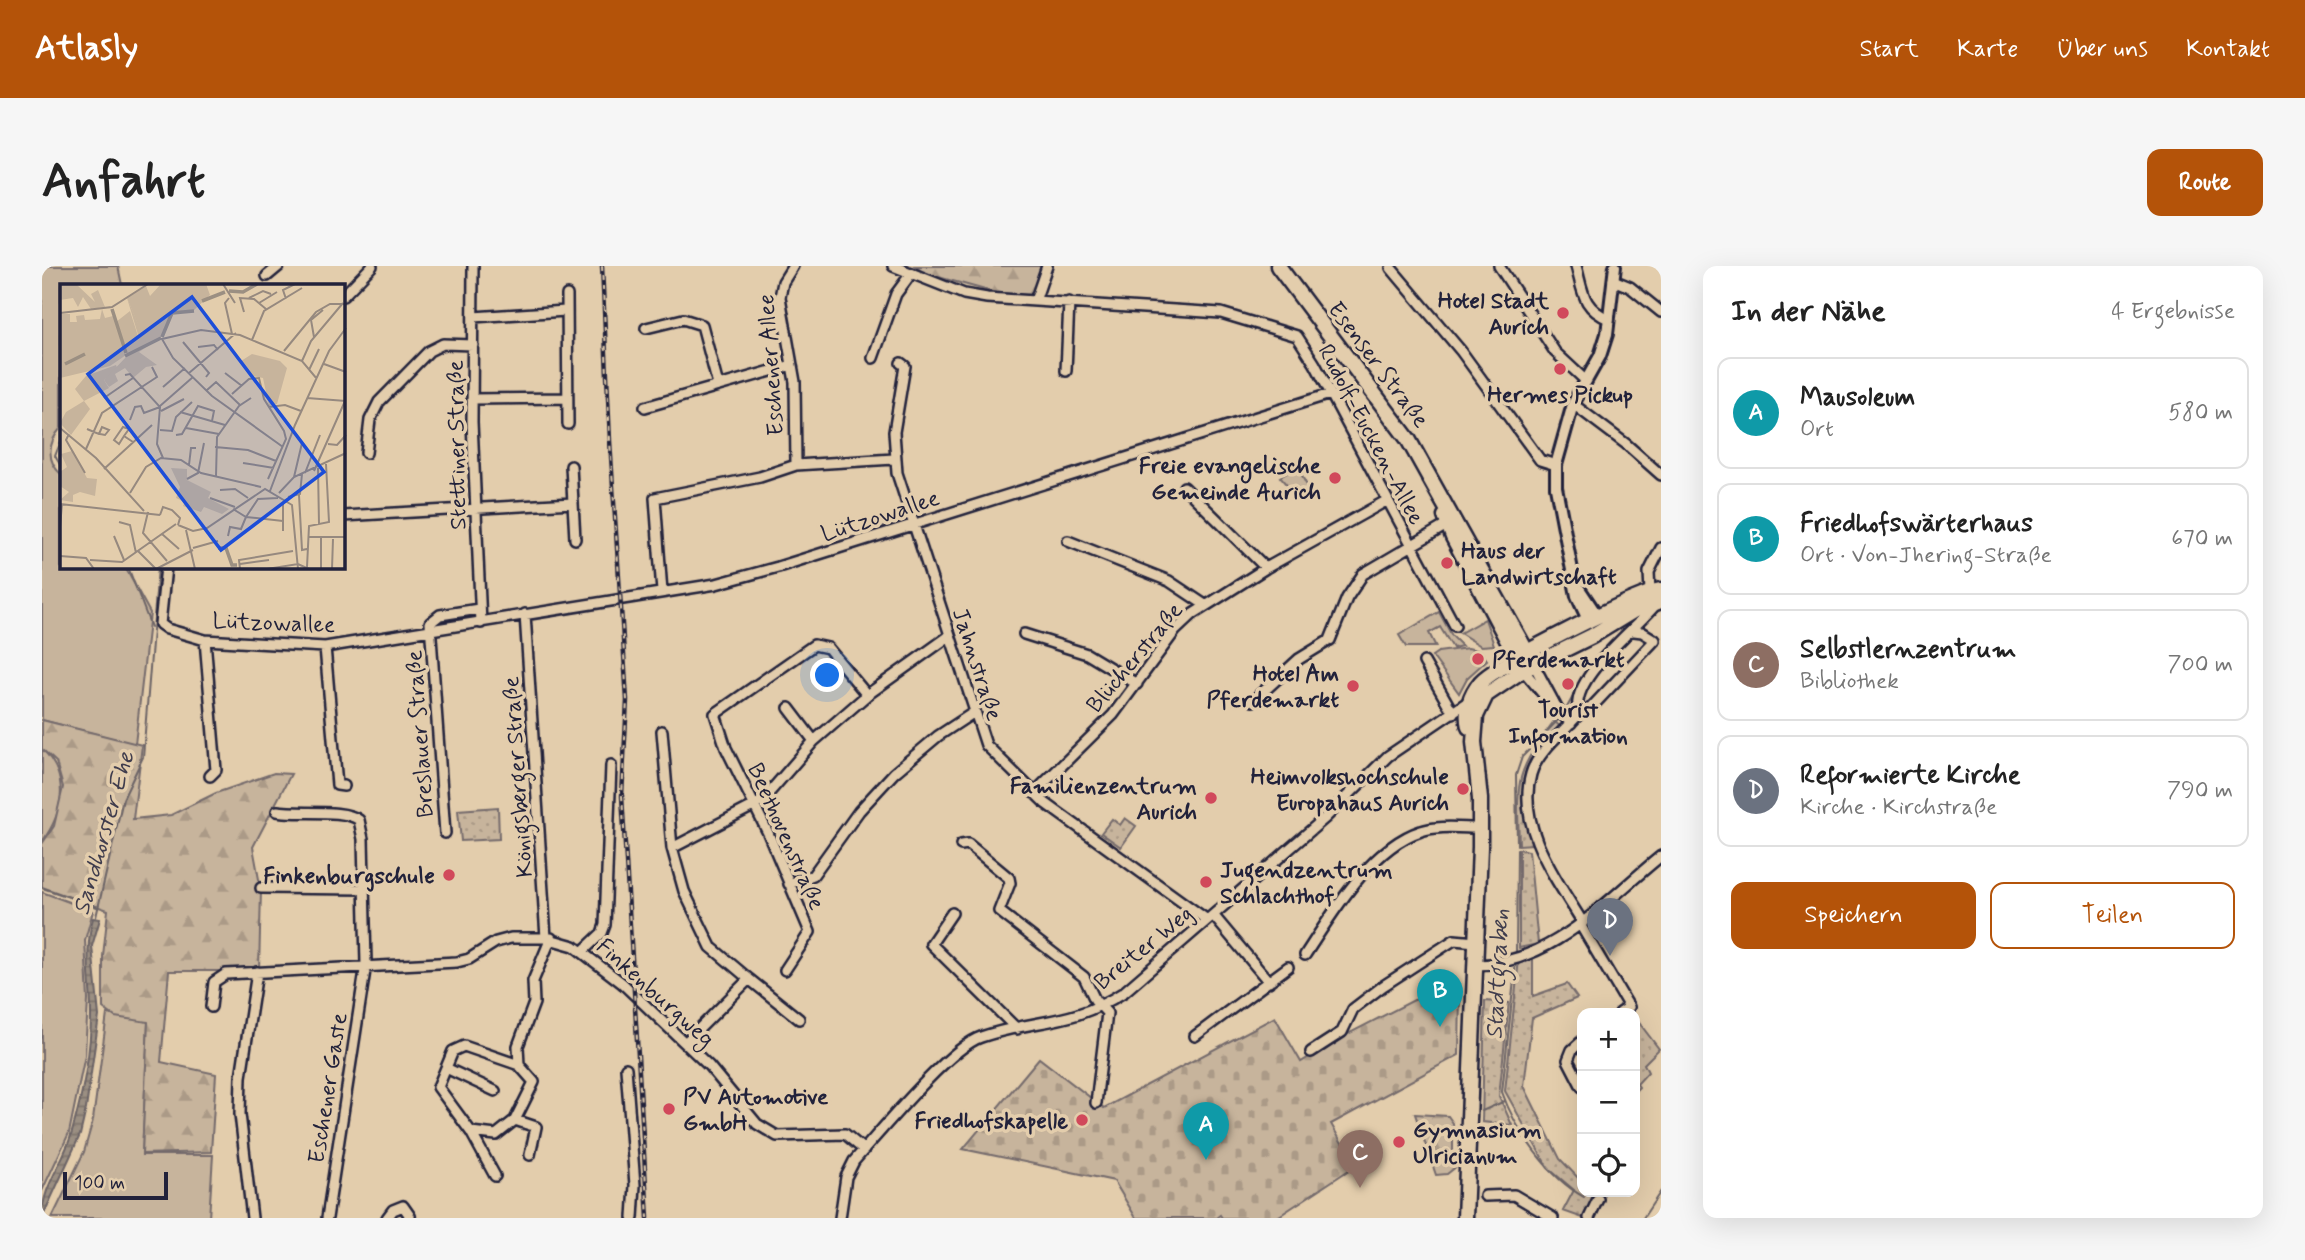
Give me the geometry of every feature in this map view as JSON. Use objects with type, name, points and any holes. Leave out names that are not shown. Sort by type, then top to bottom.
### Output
[{"type":"main road","name":"Esenser Straße","points":[[1278,266],[1391,415],[1439,493],[1526,662]]},
{"type":"main road","points":[[1474,742],[1467,721],[1469,701],[1486,677],[1526,662],[1595,624],[1633,611],[1658,596]]},
{"type":"main road","points":[[1466,1218],[1473,1194],[1469,1151],[1480,828],[1474,742],[1476,716],[1482,701],[1492,690],[1526,662]]},
{"type":"street","points":[[267,276],[279,266]]},
{"type":"street","points":[[345,294],[372,266]]},
{"type":"street","name":"Stettiner Straße","points":[[473,266],[472,399],[481,623]]},
{"type":"street","name":"Eschener Allee","points":[[793,266],[783,282],[780,297],[795,382],[796,465]]},
{"type":"street","points":[[893,266],[910,275],[964,294],[1069,302],[1066,371]]},
{"type":"street","points":[[1035,301],[1047,266]]},
{"type":"street","points":[[1499,266],[1555,352],[1585,380]]},
{"type":"street","points":[[1576,266],[1583,299],[1595,313],[1609,319]]},
{"type":"street","points":[[1595,624],[1577,596],[1560,508],[1556,465],[1573,404],[1600,356],[1609,319],[1615,266]]},
{"type":"street","points":[[1391,268],[1461,351],[1540,460],[1556,465]]},
{"type":"street","points":[[873,358],[896,294],[910,275]]},
{"type":"street","points":[[1613,280],[1630,288],[1661,312]]},
{"type":"street","points":[[566,295],[568,424]]},
{"type":"street","name":"Rudolf-Eucken-Allee","points":[[1069,302],[1221,313],[1285,330],[1301,340],[1455,626]]},
{"type":"street","points":[[473,317],[566,311]]},
{"type":"street","points":[[646,328],[683,319],[702,325],[718,385]]},
{"type":"street","points":[[366,453],[370,420],[379,402],[429,351],[443,344],[473,345]]},
{"type":"street","name":"Jahnstraße","points":[[901,363],[905,366],[897,401],[894,459],[912,526],[986,745],[1034,793],[1210,918],[1269,982]]},
{"type":"street","points":[[645,407],[685,398],[718,385],[792,365]]},
{"type":"street","name":"Lützowallee","points":[[166,569],[160,624],[205,640],[326,647],[431,632],[745,577],[1330,394]]},
{"type":"street","points":[[472,399],[567,398]]},
{"type":"street","points":[[1573,404],[1626,444],[1661,475]]},
{"type":"street","points":[[662,592],[655,498],[760,477],[796,465],[894,459]]},
{"type":"street","points":[[570,466],[575,538]]},
{"type":"street","points":[[1184,487],[1266,568]]},
{"type":"street","name":"Blücherstraße","points":[[1034,793],[1088,742],[1138,684],[1175,631],[1205,605],[1386,501]]},
{"type":"street","points":[[345,516],[573,503]]},
{"type":"street","points":[[1252,701],[1299,659],[1330,640],[1347,598],[1363,574],[1452,522]]},
{"type":"street","points":[[1068,541],[1169,581],[1205,605]]},
{"type":"street","points":[[1578,714],[1579,699],[1592,671],[1634,631],[1658,596],[1649,572],[1661,548]]},
{"type":"street","points":[[431,632],[430,622],[434,617],[479,609]]},
{"type":"street","name":"Königsberger Straße","points":[[525,614],[549,938]]},
{"type":"street","points":[[1563,715],[1587,712],[1626,671],[1658,643],[1642,632],[1634,631]]},
{"type":"street","name":"Breslauer Straße","points":[[431,632],[445,833]]},
{"type":"street","points":[[1024,634],[1087,654],[1138,684]]},
{"type":"street","points":[[672,848],[761,802],[814,741],[867,695],[948,637]]},
{"type":"street","points":[[205,640],[216,770],[210,776]]},
{"type":"street","name":"Beethovenstraße","points":[[785,970],[810,932],[720,735],[715,714],[814,645],[828,648],[867,695]]},
{"type":"street","points":[[326,647],[337,785],[344,786]]},
{"type":"street","points":[[1424,662],[1453,713],[1467,721]]},
{"type":"street","points":[[1526,662],[1563,715]]},
{"type":"street","name":"Breiter Weg","points":[[840,1218],[846,1177],[864,1150],[956,1052],[981,1037],[1070,1019],[1101,1006],[1124,992],[1325,818],[1388,756],[1469,701]]},
{"type":"street","points":[[789,708],[814,741]]},
{"type":"street","points":[[789,884],[813,874],[859,811],[894,773],[938,736],[973,713]]},
{"type":"street","points":[[1563,715],[1531,774],[1531,821],[1537,846],[1628,1008]]},
{"type":"street","points":[[662,730],[672,848],[684,891],[711,947],[799,1019]]},
{"type":"street","points":[[583,951],[602,933],[605,925],[611,765]]},
{"type":"street","name":"Eschener Gaste","points":[[277,811],[355,817],[361,825],[363,839],[366,964],[327,1218]]},
{"type":"street","points":[[1305,955],[1359,877],[1381,857],[1422,831],[1480,828]]},
{"type":"street","points":[[961,845],[968,844],[1009,878],[1010,883],[999,911],[1084,977],[1107,1013],[1096,1103]]},
{"type":"street","points":[[1474,965],[1525,954],[1582,925],[1659,857]]},
{"type":"street","points":[[261,888],[364,890]]},
{"type":"street","points":[[952,913],[931,944],[1017,1028]]},
{"type":"street","points":[[519,1065],[518,1046],[534,1003],[533,981],[549,938]]},
{"type":"street","name":"Finkenburgweg","points":[[211,1007],[214,982],[226,974],[366,964],[462,961],[503,939],[549,938],[583,951],[622,983],[685,1043],[757,1124],[777,1136],[845,1134],[864,1150]]},
{"type":"street","points":[[1311,1052],[1342,1032],[1353,1009],[1383,986],[1454,940],[1476,942]]},
{"type":"street","points":[[1195,1036],[1288,967]]},
{"type":"street","points":[[252,1218],[240,1114],[240,1077],[257,972]]},
{"type":"street","points":[[685,1043],[749,979]]},
{"type":"street","points":[[471,1132],[496,1135],[515,1120],[534,1082],[519,1065],[464,1046],[453,1051],[438,1087],[471,1132],[495,1175]]},
{"type":"street","points":[[1577,1046],[1568,1060],[1577,1077]]},
{"type":"street","points":[[446,1068],[495,1091]]},
{"type":"street","points":[[626,1068],[635,1185],[633,1218]]},
{"type":"street","points":[[515,1120],[536,1127],[530,1156]]},
{"type":"street","points":[[1485,1195],[1514,1195],[1553,1218]]},
{"type":"street","points":[[1589,1218],[1598,1199]]},
{"type":"street","points":[[387,1218],[393,1210],[403,1206],[410,1216],[408,1218]]},
{"type":"green space","points":[[42,266],[118,266],[122,284],[60,284],[60,429],[53,439],[50,451],[53,463],[60,473],[60,569],[126,569],[150,613],[135,744],[42,720]]},
{"type":"green space","points":[[915,266],[1042,266],[1031,295],[996,293],[924,273]]},
{"type":"green space","points":[[1297,467],[1312,495],[1301,502],[1280,477]]},
{"type":"green space","points":[[1439,612],[1452,636],[1462,646],[1453,648],[1440,627],[1429,633],[1436,647],[1406,647],[1399,635]]},
{"type":"green space","points":[[1485,619],[1494,645],[1481,646],[1460,633]]},
{"type":"green space","points":[[1468,648],[1480,651],[1487,660],[1467,678],[1459,693],[1432,656],[1438,652]]},
{"type":"green space","points":[[42,720],[142,745],[133,819],[171,815],[216,793],[274,773],[291,774],[253,847],[261,890],[259,971],[169,971],[161,1062],[216,1074],[211,1152],[142,1154],[148,1022],[115,1017],[103,1008],[103,956],[108,910],[42,888],[42,844],[54,826],[63,787],[56,762],[42,749]]},
{"type":"green space","points":[[1554,721],[1563,729],[1533,762],[1528,814],[1533,844],[1519,845],[1518,805],[1521,778],[1531,754]]},
{"type":"green space","points":[[42,749],[57,771],[61,794],[55,819],[42,842]]},
{"type":"green space","points":[[498,807],[499,839],[461,841],[458,810]]},
{"type":"green space","points":[[1125,818],[1136,826],[1121,847],[1101,833],[1112,819],[1120,825]]},
{"type":"green space","points":[[1519,849],[1529,851],[1538,944],[1519,948]]},
{"type":"green space","points":[[42,892],[93,911],[85,940],[88,1000],[85,1055],[69,1133],[42,1191]]},
{"type":"green space","points":[[1533,956],[1533,996],[1567,984],[1577,998],[1532,1018],[1524,1086],[1560,1159],[1577,1177],[1577,1197],[1594,1197],[1583,1218],[1563,1211],[1574,1190],[1548,1168],[1505,1091],[1519,959]]},
{"type":"green space","points":[[1460,991],[1459,1055],[1331,1124],[1355,1166],[1276,1218],[1222,1218],[1220,1215],[1216,1218],[1136,1218],[1114,1181],[963,1149],[1039,1058],[1104,1108],[1275,1017],[1301,1062],[1340,1038],[1414,1000]]},
{"type":"green space","points":[[1485,1001],[1509,1003],[1499,1096],[1512,1125],[1482,1122]]},
{"type":"green space","points":[[107,1014],[148,1021],[142,1155],[213,1155],[209,1218],[52,1218],[84,1152],[93,1120]]},
{"type":"green space","points":[[1640,1024],[1659,1049],[1644,1064],[1648,1072],[1640,1081]]},
{"type":"green space","points":[[1415,1114],[1448,1116],[1453,1123],[1453,1164],[1456,1167],[1447,1174],[1436,1175]]},
{"type":"shaded area","points":[[93,918],[100,919],[92,946],[99,1016],[86,1109],[80,1135],[42,1218],[49,1184],[72,1132],[85,1074],[91,1029],[88,954]]},
{"type":"waterway","name":"Sandhorster Ehe","points":[[60,444],[55,456],[60,464]]},
{"type":"waterway","name":"Sandhorster Ehe","points":[[129,569],[151,627]]},
{"type":"waterway","name":"Sandhorster Ehe","points":[[96,917],[123,799],[143,757],[158,569]]},
{"type":"waterway","name":"Stadtgraben","points":[[1582,680],[1597,659]]},
{"type":"waterway","name":"Stadtgraben","points":[[1565,711],[1576,691]]},
{"type":"waterway","name":"Stadtgraben","points":[[1517,845],[1516,775],[1522,757],[1560,718]]},
{"type":"waterway","name":"Stadtgraben","points":[[1516,955],[1517,849]]},
{"type":"waterway","points":[[42,887],[97,907]]},
{"type":"waterway","name":"Stadtgraben","points":[[1516,961],[1502,1092],[1515,1122],[1535,1152],[1558,1178],[1577,1193]]},
{"type":"waterway","name":"Stadtgraben","points":[[1482,1111],[1505,1101]]},
{"type":"waterway","name":"Stadtgraben","points":[[1643,1218],[1661,1191]]},
{"type":"railway","points":[[602,266],[627,700],[622,796],[648,1218]]},
{"type":"place","name":"Hotel Stadt Aurich","points":[[1563,313]]},
{"type":"place","name":"Hermes Pickup","points":[[1560,369]]},
{"type":"place","name":"Freie evangelische Gemeinde Aurich","points":[[1335,478]]},
{"type":"place","name":"Haus der Landwirtschaft","points":[[1447,563]]},
{"type":"place","name":"Pferdemarkt","points":[[1478,659]]},
{"type":"place","name":"Tourist Information","points":[[1568,684]]},
{"type":"place","name":"Hotel Am Pferdemarkt","points":[[1353,686]]},
{"type":"place","name":"Heimvolkshochschule Europahaus Aurich","points":[[1463,789]]},
{"type":"place","name":"Familienzentrum Aurich","points":[[1211,798]]},
{"type":"place","name":"Finkenburgschule","points":[[449,875]]},
{"type":"place","name":"Jugendzentrum Schlachthof","points":[[1206,882]]},
{"type":"place","name":"Reformierte Kirche","points":[[1610,956]]},
{"type":"place","name":"Friedhofswärterhaus","points":[[1440,1027]]},
{"type":"place","name":"PV Automotive GmbH","points":[[669,1109]]},
{"type":"place","name":"Friedhofskapelle","points":[[1082,1120]]},
{"type":"place","name":"Gymnasium Ulricianum","points":[[1399,1142]]},
{"type":"place","name":"Mausoleum","points":[[1206,1160]]},
{"type":"place","name":"Selbstlernzentrum","points":[[1360,1188]]}]
